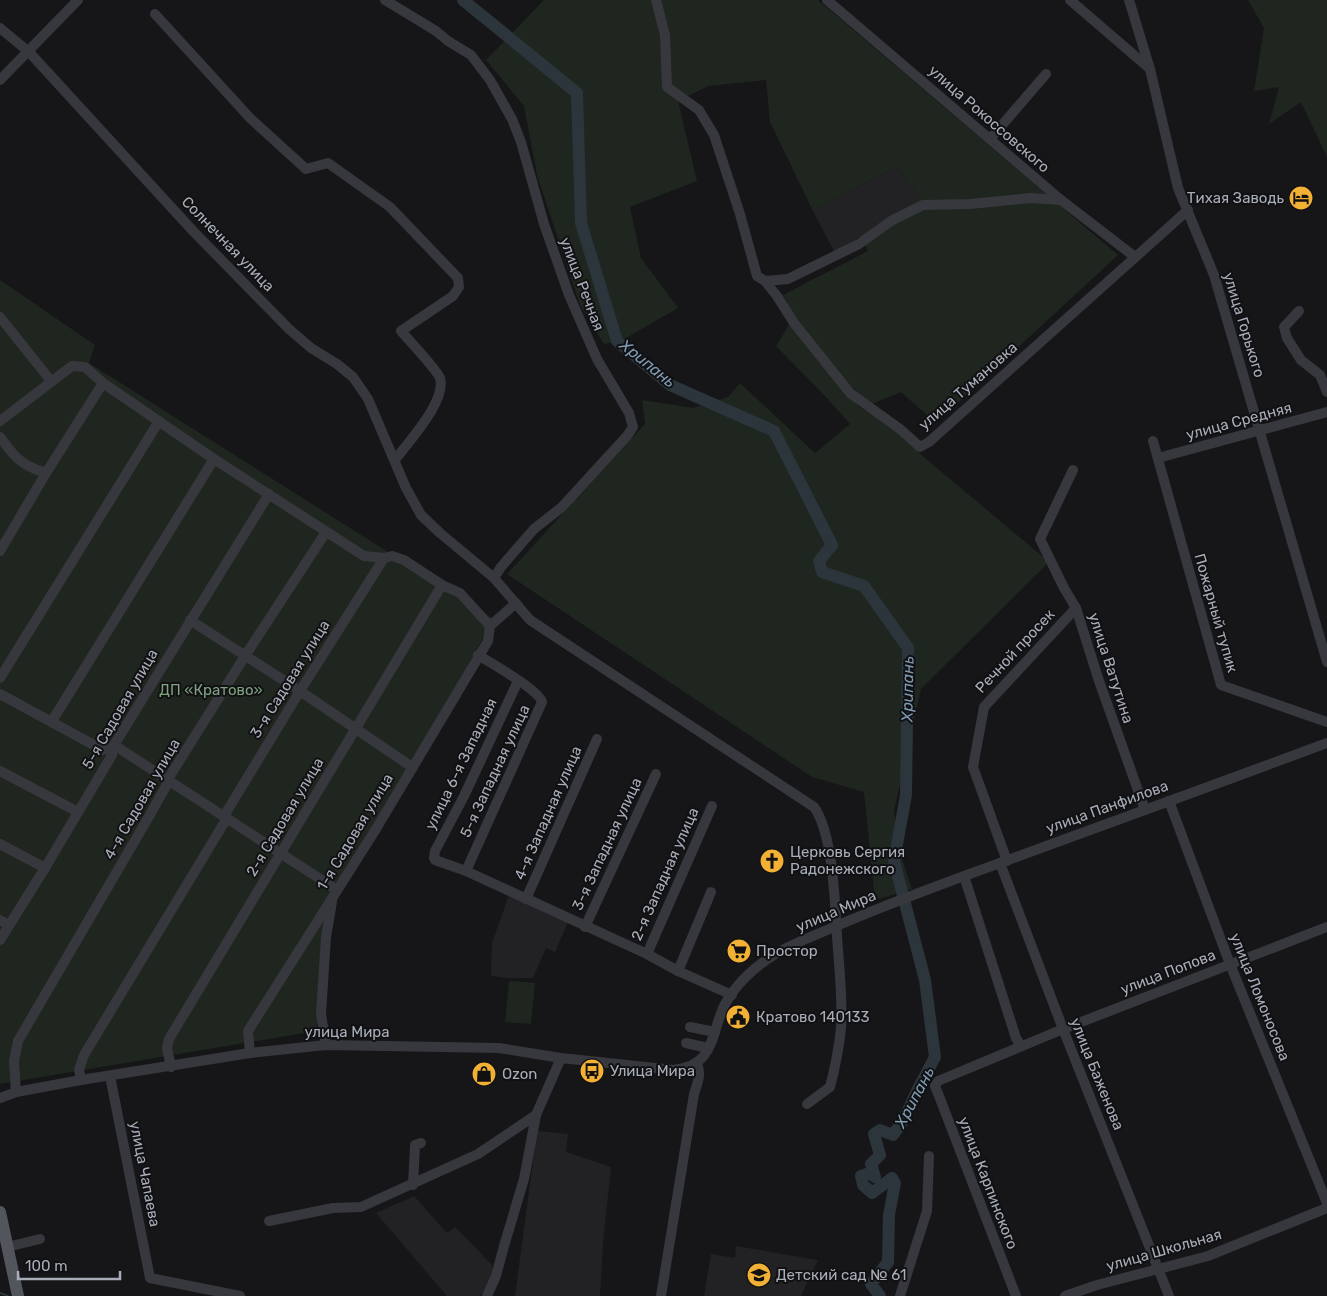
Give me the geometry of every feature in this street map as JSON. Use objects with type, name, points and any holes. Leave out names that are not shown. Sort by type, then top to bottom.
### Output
[{"type":"main road","points":[[0,1212],[18,1296]]},
{"type":"street","points":[[0,80],[78,0]]},
{"type":"street","name":"улица Речная","points":[[385,0],[471,55],[490,80],[512,119],[521,142],[544,224],[569,295],[597,359],[629,413],[633,427],[562,507],[534,529],[501,567],[494,578]]},
{"type":"street","name":"улица Тумановка","points":[[656,0],[665,36],[666,87],[699,110],[714,135],[740,214],[757,276],[765,281],[778,296],[794,323],[850,393],[900,429],[920,447],[930,442],[1188,210]]},
{"type":"street","name":"улица Рокоссовского","points":[[827,0],[1061,200],[1135,257]]},
{"type":"street","points":[[1070,0],[1150,69]]},
{"type":"street","name":"улица Горького","points":[[1128,0],[1150,69],[1178,188],[1214,275],[1327,662]]},
{"type":"street","points":[[155,14],[250,118],[306,169],[328,164],[390,207],[458,278],[459,287],[453,296],[401,331],[440,376],[442,388],[430,414],[394,460]]},
{"type":"street","name":"Солнечная улица","points":[[0,28],[29,52],[193,231],[289,329],[311,348],[337,364],[353,377],[368,400],[406,488],[421,515],[494,578],[530,620],[814,806],[819,814],[833,879],[842,995],[841,1028],[830,1087],[807,1104]]},
{"type":"street","points":[[990,138],[1046,74]]},
{"type":"street","points":[[765,281],[788,279],[859,244],[891,221],[923,205],[970,204],[1030,198],[1061,200]]},
{"type":"street","points":[[1299,311],[1284,327],[1287,338],[1301,360],[1320,375],[1327,392]]},
{"type":"street","points":[[0,317],[52,381]]},
{"type":"street","points":[[0,421],[72,366],[85,367],[103,383],[214,460],[364,556],[384,558],[392,556],[404,560],[442,585],[460,593],[490,626],[516,603]]},
{"type":"street","points":[[0,550],[46,472],[103,383]]},
{"type":"street","name":"улица Средняя","points":[[1158,458],[1260,432],[1327,412]]},
{"type":"street","points":[[0,678],[159,421]]},
{"type":"street","points":[[0,437],[21,462],[29,468],[46,472]]},
{"type":"street","name":"Пожарный тупик","points":[[1153,440],[1221,684],[1327,722]]},
{"type":"street","points":[[52,721],[214,460]]},
{"type":"street","name":"улица Ватутина","points":[[1074,470],[1040,539],[1076,608],[1105,698],[1145,810]]},
{"type":"street","name":"5-я Садовая улица","points":[[0,940],[4,923],[45,868],[112,755],[114,745],[269,494]]},
{"type":"street","name":"4-я Садовая улица","points":[[16,1092],[14,1061],[18,1041],[155,806],[168,779],[326,532]]},
{"type":"street","name":"3-я Садовая улица","points":[[81,1080],[79,1070],[84,1055],[300,691],[384,558]]},
{"type":"street","name":"2-я Садовая улица","points":[[171,1067],[167,1048],[169,1039],[442,585]]},
{"type":"street","name":"Речной просек","points":[[1004,862],[973,767],[984,707],[1076,608]]},
{"type":"street","points":[[190,620],[300,691],[412,767]]},
{"type":"street","name":"1-я Садовая улица","points":[[250,1053],[248,1031],[376,829],[488,641],[490,626]]},
{"type":"street","name":"5-я Западная улица","points":[[466,871],[542,705],[542,698],[538,694],[478,655]]},
{"type":"street","name":"улица 6-я Западная","points":[[466,871],[435,860],[435,851],[464,796],[518,681]]},
{"type":"street","points":[[0,694],[103,750],[114,745],[280,854],[335,894],[326,937],[320,1014],[326,1045]]},
{"type":"street","name":"4-я Западная улица","points":[[526,899],[597,739]]},
{"type":"street","name":"улица Панфилова","points":[[903,899],[1327,743]]},
{"type":"street","points":[[0,770],[78,812]]},
{"type":"street","name":"3-я Западная улица","points":[[585,927],[656,774]]},
{"type":"street","name":"улица Ломоносова","points":[[1168,801],[1230,964],[1327,1203]]},
{"type":"street","name":"2-я Западная улица","points":[[647,954],[712,806]]},
{"type":"street","points":[[0,844],[45,868]]},
{"type":"street","name":"улица Баженова","points":[[1004,862],[1063,1029],[1169,1296]]},
{"type":"street","points":[[466,871],[647,954],[678,972],[732,995]]},
{"type":"street","points":[[964,876],[1016,1038],[1021,1046]]},
{"type":"street","points":[[678,972],[710,892]]},
{"type":"street","name":"улица Мира","points":[[0,1098],[16,1092],[81,1080],[250,1053],[326,1045],[499,1048],[562,1058],[674,1070],[683,1069],[697,1064],[708,1048],[725,1004],[742,979],[750,972],[779,952],[836,926],[903,899]]},
{"type":"street","name":"улица Попова","points":[[938,1081],[1063,1029],[1327,927]]},
{"type":"street","points":[[690,1026],[715,1032]]},
{"type":"street","points":[[686,1043],[708,1048]]},
{"type":"street","points":[[487,1296],[496,1276],[524,1179],[536,1116],[562,1058]]},
{"type":"street","points":[[661,1296],[694,1094],[699,1079],[697,1064]]},
{"type":"street","name":"улица Чапаева","points":[[110,1076],[150,1278],[240,1296]]},
{"type":"street","name":"улица Карпинского","points":[[938,1081],[935,1086],[1016,1296]]},
{"type":"street","points":[[269,1221],[332,1208],[361,1207],[411,1186],[478,1154],[536,1116]]},
{"type":"street","points":[[411,1186],[415,1145],[421,1144]]},
{"type":"street","points":[[900,1296],[926,1211],[929,1156]]},
{"type":"street","name":"улица Школьная","points":[[1065,1296],[1096,1285],[1208,1256],[1327,1208]]},
{"type":"street","points":[[7,1247],[40,1240]]},
{"type":"shaded area","points":[[896,167],[921,197],[835,253],[813,211]]},
{"type":"shaded area","points":[[509,895],[568,922],[555,952],[546,948],[533,978],[491,976],[492,943]]},
{"type":"shaded area","points":[[537,1131],[568,1134],[566,1152],[611,1167],[603,1243],[600,1296],[515,1296]]},
{"type":"shaded area","points":[[414,1196],[447,1233],[455,1227],[492,1265],[493,1274],[488,1287],[480,1296],[447,1296],[376,1213]]},
{"type":"shaded area","name":"Детский сад № 61","points":[[736,1246],[818,1260],[801,1296],[704,1296],[711,1254],[735,1258]]},
{"type":"green space","points":[[544,0],[818,0],[1118,255],[936,423],[901,392],[872,404],[845,382],[799,323],[783,295],[868,251],[860,236],[921,197],[896,167],[813,211],[770,122],[766,80],[708,86],[678,101],[697,181],[630,207],[641,258],[678,308],[621,341],[604,344],[580,305],[537,175],[524,106],[486,60]]},
{"type":"green space","points":[[1248,0],[1327,0],[1327,157],[1301,102],[1269,124],[1279,87],[1254,91],[1264,28]]},
{"type":"green space","name":"ДП «Кратово»","points":[[0,280],[95,345],[89,363],[494,619],[335,900],[316,1031],[0,1084]]},
{"type":"green space","points":[[790,323],[859,407],[892,426],[908,439],[919,453],[1049,562],[921,689],[894,811],[900,853],[912,889],[875,900],[864,792],[812,777],[507,574],[645,424],[642,400],[693,408],[728,397],[740,383],[815,453],[850,424],[776,346]]},
{"type":"green space","points":[[509,981],[535,983],[531,1024],[505,1022]]},
{"type":"waterway","name":"Хрипань","points":[[463,0],[577,93],[581,223],[617,341],[670,385],[774,431],[832,545],[819,561],[822,572],[864,586],[908,648],[906,795],[894,861],[925,980],[935,1057],[903,1121],[893,1135],[880,1130],[874,1134],[880,1155],[871,1164],[875,1177],[870,1173],[861,1176],[863,1185],[872,1193],[892,1178],[895,1183],[889,1215],[888,1262],[871,1284],[880,1296]]},
{"type":"waterway","points":[[0,1293],[8,1296]]},
{"type":"place","name":"Тихая Заводь","points":[[1301,198]]},
{"type":"place","name":"Церковь Сергия Радонежского","points":[[772,861]]},
{"type":"place","name":"Простор","points":[[739,951]]},
{"type":"place","name":"Кратово 140133","points":[[738,1017]]},
{"type":"place","name":"Улица Мира","points":[[592,1071]]},
{"type":"place","name":"Ozon","points":[[484,1074]]},
{"type":"place","name":"Детский сад № 61","points":[[759,1275]]}]
